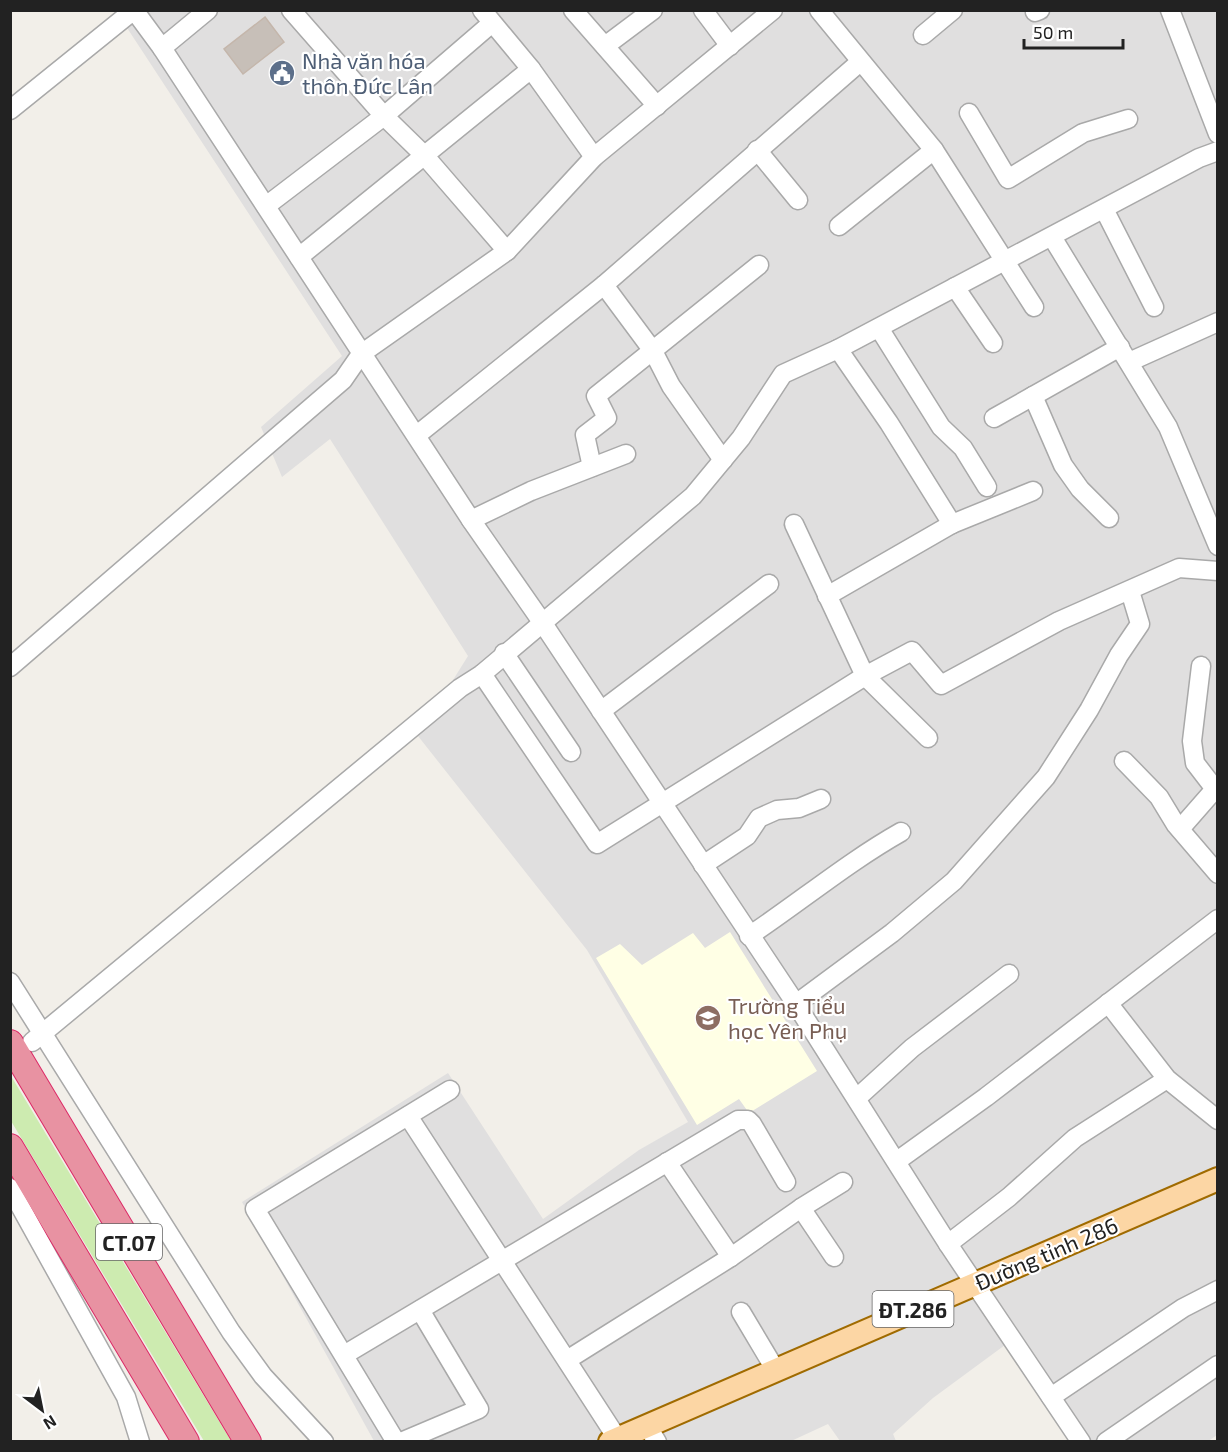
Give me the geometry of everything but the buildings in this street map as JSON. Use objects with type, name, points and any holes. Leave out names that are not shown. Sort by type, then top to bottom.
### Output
[{"type":"highway","name":"CT.07","points":[[28,1040],[248,1442]]},
{"type":"highway","name":"CT.07","points":[[10,1147],[186,1442]]},
{"type":"main road","name":"Đường tỉnh 286","points":[[613,1440],[652,1433],[775,1369],[1218,1179]]},
{"type":"street","points":[[10,110],[134,10],[162,48],[471,520],[542,622],[796,1004],[948,1244],[1081,1442]]},
{"type":"street","points":[[162,48],[208,10]]},
{"type":"street","points":[[291,10],[384,116],[424,155],[507,252]]},
{"type":"street","points":[[573,10],[657,106]]},
{"type":"street","points":[[605,46],[653,10]]},
{"type":"street","points":[[703,10],[730,46]]},
{"type":"street","points":[[10,667],[343,380],[361,354],[507,252],[594,157],[772,10]]},
{"type":"street","points":[[819,10],[934,150],[972,206],[1004,262],[1034,307]]},
{"type":"street","points":[[923,35],[953,10]]},
{"type":"street","points":[[1170,10],[1218,134]]},
{"type":"street","points":[[266,206],[384,116],[487,17],[531,69],[594,157]]},
{"type":"street","points":[[417,435],[604,285],[860,62]]},
{"type":"street","points":[[299,257],[531,69]]},
{"type":"street","points":[[969,113],[1008,179],[1083,133],[1128,119]]},
{"type":"street","points":[[757,150],[798,200]]},
{"type":"street","points":[[838,226],[934,150]]},
{"type":"street","points":[[28,1040],[460,688],[482,674],[504,653],[693,496],[723,460],[783,374],[879,328],[1199,158],[1218,151]]},
{"type":"street","points":[[1104,209],[1154,308]]},
{"type":"street","points":[[1052,237],[1168,427],[1218,546]]},
{"type":"street","points":[[592,467],[585,435],[607,418],[597,396],[759,265]]},
{"type":"street","points":[[604,285],[653,351],[671,387],[723,460]]},
{"type":"street","points":[[955,287],[993,343]]},
{"type":"street","points":[[994,418],[1033,396],[1125,355],[1216,326]]},
{"type":"street","points":[[879,328],[941,427],[963,448],[987,487]]},
{"type":"street","points":[[838,349],[889,423],[952,524]]},
{"type":"street","points":[[1033,396],[1063,465],[1080,489],[1109,518]]},
{"type":"street","points":[[471,520],[531,491],[626,454]]},
{"type":"street","points":[[827,596],[952,524],[1033,492]]},
{"type":"street","points":[[794,524],[865,676],[928,738]]},
{"type":"street","points":[[482,674],[597,844],[865,676],[912,651],[941,685],[1059,621],[1179,568],[1218,571]]},
{"type":"street","points":[[601,711],[769,584]]},
{"type":"street","points":[[796,1004],[892,933],[954,881],[1046,777],[1140,624],[1130,591]]},
{"type":"street","points":[[504,653],[572,752]]},
{"type":"street","points":[[1180,830],[1215,789],[1195,763],[1191,741],[1201,666]]},
{"type":"street","points":[[1124,761],[1159,797],[1180,830],[1218,874]]},
{"type":"street","points":[[703,864],[747,836],[759,818],[777,810],[800,808],[821,799]]},
{"type":"street","points":[[749,936],[812,894],[864,853],[901,832]]},
{"type":"street","points":[[897,1161],[986,1097],[1218,919]]},
{"type":"street","points":[[857,1098],[912,1048],[1009,974]]},
{"type":"street","points":[[10,982],[28,1040],[263,1376],[324,1442]]},
{"type":"street","points":[[1108,1003],[1167,1079],[1218,1120]]},
{"type":"street","points":[[948,1244],[1009,1197],[1075,1138],[1167,1079]]},
{"type":"street","points":[[396,1442],[255,1209],[450,1090]]},
{"type":"street","points":[[408,1116],[567,1360],[613,1440]]},
{"type":"street","points":[[344,1355],[742,1119],[752,1124],[786,1182]]},
{"type":"street","points":[[667,1162],[730,1257]]},
{"type":"street","points":[[567,1360],[843,1182]]},
{"type":"street","points":[[10,1188],[126,1397],[140,1442]]},
{"type":"street","points":[[801,1208],[834,1257]]},
{"type":"street","points":[[1051,1397],[1183,1308],[1218,1290]]},
{"type":"street","points":[[401,1442],[479,1409],[420,1310]]},
{"type":"street","points":[[741,1312],[775,1369]]},
{"type":"street","points":[[1106,1442],[1218,1365]]},
{"type":"shaded area","points":[[116,11],[1217,11],[1217,1435],[1207,1442],[1069,1441],[1005,1345],[933,1398],[893,1434],[896,1441],[840,1441],[828,1424],[789,1442],[374,1441],[242,1202],[448,1073],[543,1219],[639,1150],[688,1122],[587,950],[418,736],[468,656],[330,439],[282,477],[261,427],[342,356]]},
{"type":"shaded area","name":"Trường Tiểu học Yên Phụ","points":[[730,932],[817,1071],[749,1113],[739,1099],[697,1125],[596,958],[620,944],[642,965],[693,933],[705,948]]},
{"type":"green space","points":[[11,1076],[231,1441],[204,1441],[11,1121]]},
{"type":"place","name":"Nhà văn hóa thôn Đức Lân","points":[[282,73]]},
{"type":"place","name":"Trường Tiểu học Yên Phụ","points":[[708,1018]]}]
